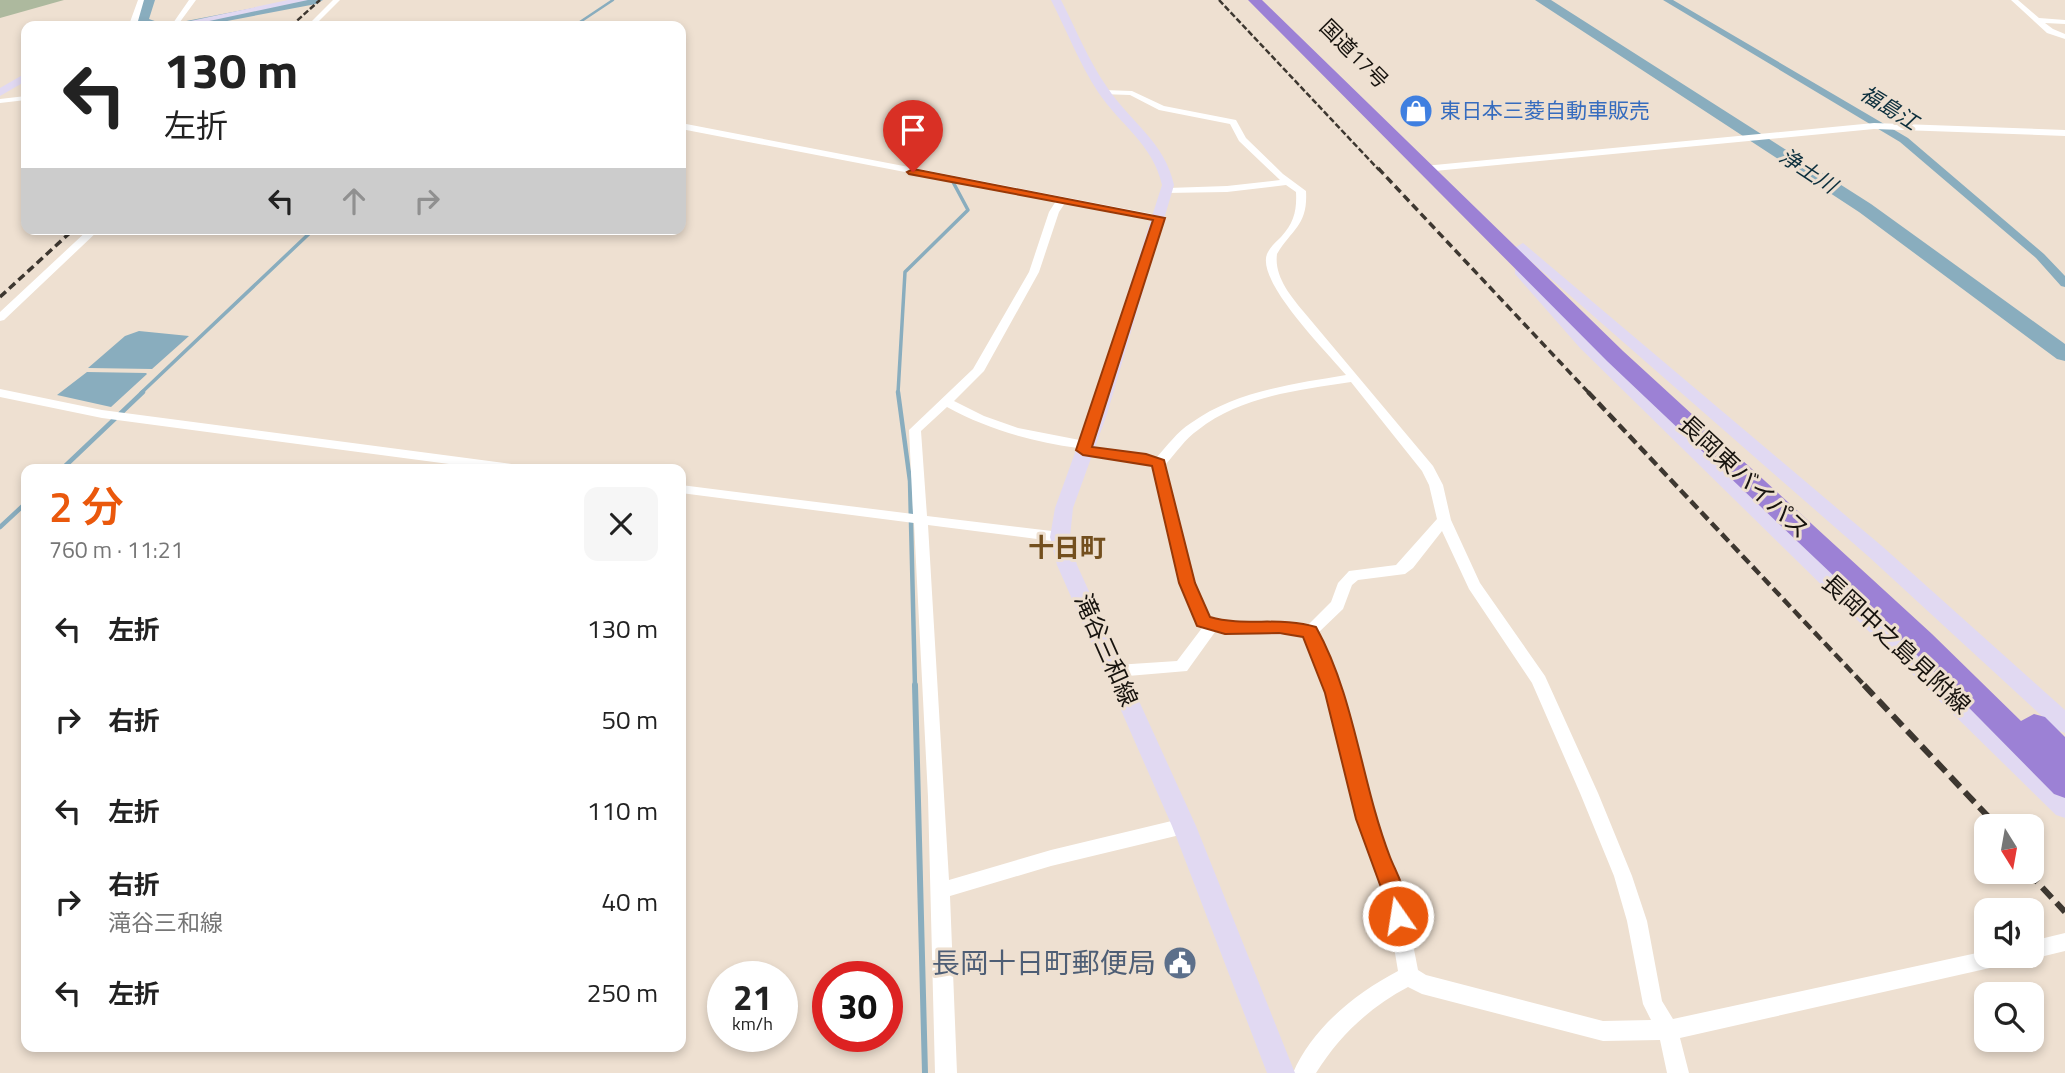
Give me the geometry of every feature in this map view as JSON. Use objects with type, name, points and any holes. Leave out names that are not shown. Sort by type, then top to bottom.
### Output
[{"type":"highway","name":"国道17号","points":[[1255,0],[1432,168]]},
{"type":"highway","name":"国道17号","points":[[1269,0],[1432,168]]},
{"type":"highway","name":"長岡東バイパス","points":[[1432,168],[1494,237],[1737,461],[1958,653],[2065,757]]},
{"type":"highway","name":"長岡東バイパス","points":[[1432,168],[1523,247],[2065,784]]},
{"type":"main road","points":[[198,21],[303,0]]},
{"type":"main road","points":[[1056,0],[1104,92],[1156,152],[1167,174],[1168,191]]},
{"type":"main road","points":[[0,93],[21,79]]},
{"type":"main road","name":"滝谷三和線","points":[[1168,191],[1065,508],[1059,537],[1067,565],[1184,826],[1281,1073]]},
{"type":"main road","name":"長岡中之島見附線","points":[[1494,237],[1554,310],[1724,483],[1993,736],[2065,808]]},
{"type":"main road","points":[[1523,247],[1876,552],[2065,724]]},
{"type":"street","points":[[134,21],[141,0]]},
{"type":"street","points":[[177,21],[193,0]]},
{"type":"street","points":[[315,21],[337,0]]},
{"type":"street","points":[[2014,0],[2035,20],[2065,37]]},
{"type":"street","points":[[2035,20],[2065,22]]},
{"type":"street","points":[[1104,92],[1132,93],[1162,108],[1233,121],[1242,139],[1301,191],[1301,209],[1295,230],[1273,251],[1270,263],[1284,292],[1306,323],[1428,469],[1436,485],[1444,520],[1474,585],[1539,680],[1563,730],[1623,876],[1637,921],[1653,1004],[1668,1030],[1678,1073]]},
{"type":"street","points":[[0,102],[21,99]]},
{"type":"street","points":[[1432,168],[1874,126],[2065,133]]},
{"type":"street","points":[[686,127],[1160,218]]},
{"type":"street","points":[[1168,191],[1227,190],[1288,182]]},
{"type":"street","points":[[946,1073],[939,891],[914,518],[915,430],[978,371],[1034,272],[1054,212],[1061,201]]},
{"type":"street","points":[[0,318],[89,235]]},
{"type":"street","points":[[1158,464],[1197,425],[1231,406],[1270,393],[1352,378]]},
{"type":"street","points":[[0,393],[102,414],[481,464]]},
{"type":"street","points":[[947,402],[977,419],[1042,439],[1146,458],[1158,464],[1187,583],[1203,622],[1211,626],[1279,627],[1310,632]]},
{"type":"street","points":[[686,490],[1059,537]]},
{"type":"street","points":[[1310,632],[1338,605],[1345,583],[1354,575],[1400,570],[1444,520]]},
{"type":"street","points":[[1116,671],[1181,667],[1211,626]]},
{"type":"street","points":[[1310,632],[1334,693],[1366,819],[1394,893],[1409,976],[1422,984],[1603,1031],[1668,1030],[1974,963]]},
{"type":"street","points":[[939,891],[1051,858],[1184,826]]},
{"type":"street","points":[[2044,947],[2065,942]]},
{"type":"street","points":[[1304,1073],[1337,1026],[1362,1004],[1409,976]]},
{"type":"green space","points":[[0,0],[64,0],[0,18]]},
{"type":"water","points":[[139,331],[189,336],[152,369],[88,368],[125,336]]},
{"type":"water","points":[[87,372],[147,374],[111,407],[57,395]]},
{"type":"waterway","name":"浄土川","points":[[141,21],[148,0]]},
{"type":"waterway","name":"浄土川","points":[[207,21],[316,0]]},
{"type":"waterway","points":[[582,21],[613,0]]},
{"type":"waterway","name":"浄土川","points":[[1542,0],[1865,208],[2065,354]]},
{"type":"waterway","name":"福島江","points":[[1667,0],[1904,140],[2040,256],[2065,283]]},
{"type":"waterway","points":[[898,392],[905,272],[968,210],[953,182]]},
{"type":"waterway","points":[[141,393],[308,235]]},
{"type":"waterway","points":[[67,464],[143,392]]},
{"type":"waterway","points":[[898,392],[910,481],[915,687]]},
{"type":"waterway","points":[[0,527],[21,508]]},
{"type":"waterway","points":[[915,685],[925,1073]]},
{"type":"railway","points":[[297,21],[320,0]]},
{"type":"railway","points":[[1219,0],[1379,170]]},
{"type":"railway","points":[[1378,168],[1589,393]]},
{"type":"railway","points":[[0,297],[67,235]]},
{"type":"railway","points":[[1588,392],[1866,687]]},
{"type":"railway","points":[[1864,685],[1986,814]]},
{"type":"railway","points":[[2039,884],[2065,912]]},
{"type":"place","name":"東日本三菱自動車販売","points":[[1416,111]]},
{"type":"place","name":"長岡十日町郵便局","points":[[1180,963]]},
{"type":"district","name":"十日町","points":[[1067,548]]},
{"type":"route","points":[[913,172],[1160,218],[1098,414],[1083,450],[1146,458],[1158,464],[1187,583],[1203,622],[1225,628],[1279,627],[1299,628],[1310,632],[1334,693],[1366,819],[1394,893],[1398,916]]}]
